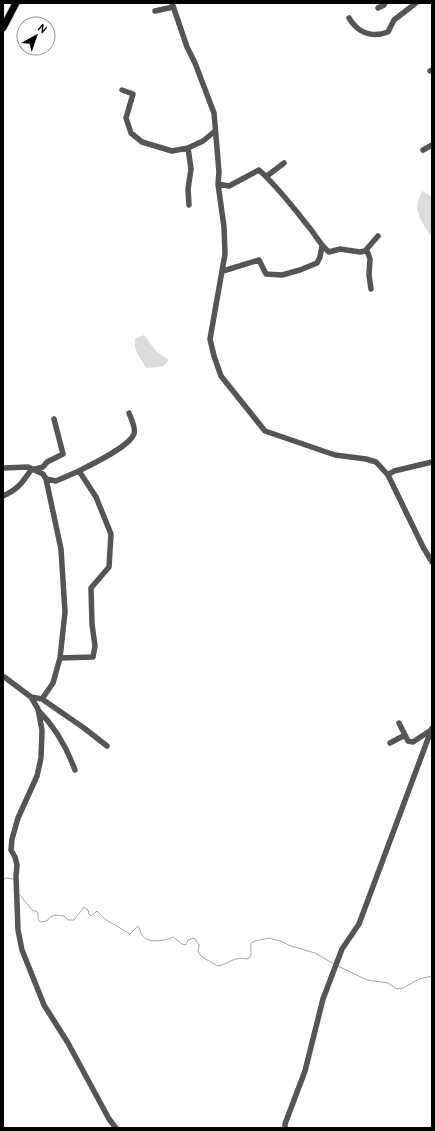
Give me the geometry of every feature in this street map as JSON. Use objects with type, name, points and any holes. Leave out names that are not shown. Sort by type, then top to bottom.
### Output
[{"type":"main road","points":[[3,28],[16,3]]},
{"type":"street","points":[[378,8],[385,3]]},
{"type":"street","points":[[349,18],[354,26],[359,30],[374,35],[381,35],[388,32],[394,20],[416,3]]},
{"type":"street","points":[[155,11],[172,5],[187,47],[195,63],[214,113],[219,172],[218,184],[224,227],[225,254],[210,339],[221,376],[265,431],[335,454],[376,462],[388,475],[423,547],[432,562]]},
{"type":"street","points":[[122,90],[133,94],[126,118],[131,133],[142,142],[157,148],[172,151],[188,148],[203,141],[215,131]]},
{"type":"street","points":[[423,150],[432,145]]},
{"type":"street","points":[[188,148],[191,169],[188,189],[189,205]]},
{"type":"street","points":[[267,176],[284,162]]},
{"type":"street","points":[[218,184],[229,186],[259,170],[267,176],[304,220],[322,246],[329,252],[340,249],[360,252],[365,251],[378,236]]},
{"type":"street","points":[[223,270],[259,260],[266,274],[282,275],[317,264],[322,246]]},
{"type":"street","points":[[365,251],[368,253],[370,259],[369,274],[371,289]]},
{"type":"street","points":[[46,479],[56,481],[79,471],[117,450],[131,439],[134,433],[134,427],[129,413]]},
{"type":"street","points":[[3,496],[21,485],[31,470],[43,467],[47,462],[63,454],[54,419]]},
{"type":"street","points":[[388,475],[394,471],[432,462]]},
{"type":"street","points":[[3,468],[28,467],[31,470],[43,474],[46,479],[61,549],[65,612],[60,658],[53,683],[42,699]]},
{"type":"street","points":[[60,658],[93,657],[95,646],[92,624],[91,588],[109,567],[111,534],[96,496],[79,471]]},
{"type":"street","points":[[3,676],[31,697],[38,709],[58,735],[71,759],[75,770]]},
{"type":"street","points":[[31,697],[42,699],[107,746]]},
{"type":"street","points":[[38,709],[42,730],[41,758],[37,776],[18,818],[12,839],[11,850],[17,865],[18,930],[22,950],[44,1005],[68,1043],[109,1119],[116,1128]]},
{"type":"street","points":[[399,723],[408,741],[413,742],[432,729]]},
{"type":"street","points":[[285,1128],[285,1124],[305,1071],[323,999],[342,949],[359,924],[432,729]]},
{"type":"street","points":[[390,742],[405,735]]},
{"type":"shaded area","points":[[423,191],[432,197],[432,237],[424,226],[419,215],[419,197]]},
{"type":"shaded area","points":[[144,335],[156,351],[169,360],[163,366],[147,368],[140,358],[136,351],[135,339]]},
{"type":"waterway","points":[[3,880],[6,878],[13,879]]},
{"type":"waterway","points":[[19,894],[33,911],[38,913],[38,919],[40,922],[47,921],[50,917],[57,915],[64,916],[68,920],[74,920],[84,907],[88,910],[91,916],[97,911],[105,919],[130,934],[138,926],[142,935],[148,940],[166,940],[173,937],[182,944],[186,945],[188,940],[194,938],[199,945],[198,952],[202,957],[218,966],[239,958],[248,959],[251,955],[251,943],[269,938],[315,953],[334,964]]},
{"type":"waterway","points":[[338,966],[367,980],[388,983],[397,989],[403,988],[419,979],[432,976]]}]
